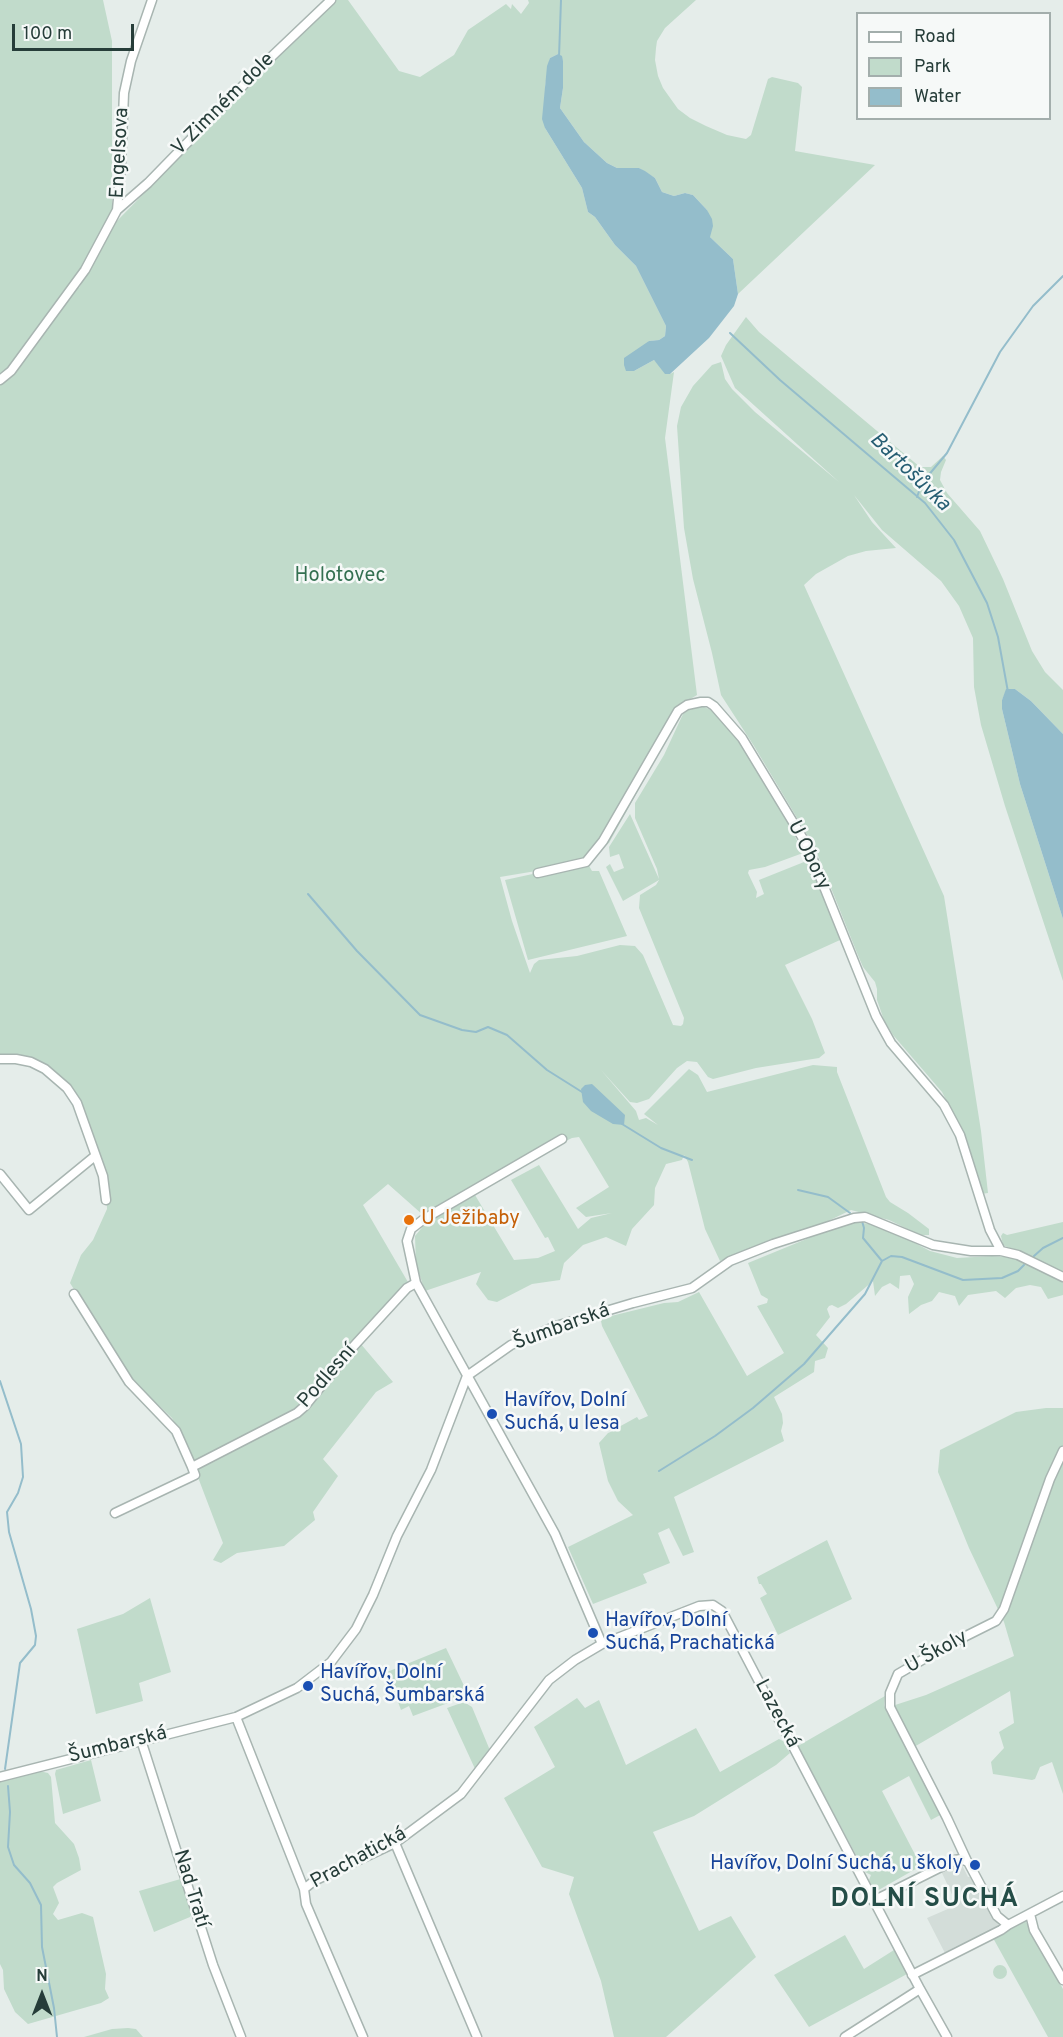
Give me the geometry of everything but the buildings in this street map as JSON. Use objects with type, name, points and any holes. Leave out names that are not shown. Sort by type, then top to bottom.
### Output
[{"type":"street","name":"Engelsova","points":[[0,380],[11,371],[85,270],[117,210],[124,93],[131,61],[152,0]]},
{"type":"street","name":"V Zimném dole","points":[[117,210],[148,183],[267,61],[331,0]]},
{"type":"street","name":"U Obory","points":[[538,873],[586,862],[603,841],[678,711],[687,705],[701,702],[708,702],[714,706],[742,738],[808,847],[876,1016],[891,1042],[944,1105],[960,1135],[990,1230],[1001,1251]]},
{"type":"street","points":[[0,1059],[30,1062],[45,1069],[67,1088],[77,1103],[103,1176],[106,1200]]},
{"type":"street","points":[[562,1139],[424,1219],[411,1228],[406,1241],[416,1283],[555,1534],[602,1644]]},
{"type":"street","points":[[0,1174],[29,1210],[95,1156]]},
{"type":"street","name":"Šumbarská","points":[[0,1777],[236,1717],[297,1688],[331,1662],[356,1629],[373,1595],[397,1536],[430,1470],[467,1376],[511,1345],[547,1330],[633,1303],[692,1288],[730,1261],[773,1244],[854,1218],[865,1217],[933,1245],[971,1251],[1001,1251],[1018,1255],[1063,1277]]},
{"type":"street","name":"Podlesní","points":[[115,1513],[195,1474],[192,1467],[297,1413],[352,1348],[407,1288],[416,1283]]},
{"type":"street","points":[[74,1294],[129,1382],[176,1431],[192,1467]]},
{"type":"street","name":"U Školy","points":[[1008,1925],[997,1916],[967,1861],[890,1707],[890,1693],[898,1674],[996,1621],[1004,1609],[1050,1479],[1063,1451]]},
{"type":"street","name":"Lazecká","points":[[602,1644],[699,1606],[713,1605],[722,1611],[912,1975],[947,2037]]},
{"type":"street","name":"Prachatická","points":[[363,2037],[306,1904],[304,1889],[314,1881],[395,1843],[461,1794],[549,1680],[575,1660],[602,1644]]},
{"type":"street","points":[[236,1717],[304,1889]]},
{"type":"street","name":"Nad Tratí","points":[[141,1740],[213,1965],[241,2037]]},
{"type":"street","points":[[395,1843],[477,2037]]},
{"type":"street","points":[[873,1901],[955,1860],[967,1861]]},
{"type":"street","points":[[912,1975],[1063,1896]]},
{"type":"street","points":[[1030,1914],[1034,1930],[1063,1980]]},
{"type":"street","points":[[845,2037],[920,1989]]},
{"type":"shaded area","points":[[961,1863],[968,1877],[975,1886],[977,1885],[1001,1930],[947,1957],[927,1918],[957,1905],[941,1871]]},
{"type":"green space","name":"Holotovec","points":[[0,0],[103,0],[112,41],[112,225],[73,286],[79,288],[113,225],[334,0],[348,0],[399,71],[420,77],[454,55],[468,30],[506,4],[511,9],[512,4],[521,14],[529,3],[528,0],[696,0],[665,28],[657,41],[655,60],[658,76],[663,88],[678,109],[706,126],[727,135],[746,139],[751,135],[768,79],[772,77],[798,83],[802,87],[795,151],[875,165],[738,294],[733,259],[710,237],[707,210],[693,195],[685,193],[674,196],[662,192],[655,178],[639,168],[617,168],[607,163],[584,142],[560,108],[563,61],[558,54],[550,58],[545,86],[545,128],[582,188],[588,212],[595,217],[615,245],[636,266],[666,326],[665,336],[659,340],[649,341],[634,371],[654,360],[670,374],[674,372],[665,438],[697,695],[674,709],[658,741],[639,789],[609,843],[589,857],[572,865],[500,877],[530,973],[534,964],[539,960],[577,956],[620,945],[635,946],[643,955],[673,1025],[681,1026],[684,1018],[639,908],[640,895],[656,885],[659,880],[623,901],[606,867],[610,864],[614,872],[624,868],[619,854],[610,857],[609,847],[630,814],[659,879],[657,869],[635,818],[635,803],[664,755],[683,714],[702,706],[715,712],[740,743],[787,820],[803,853],[765,867],[749,870],[748,873],[757,892],[756,898],[764,894],[759,880],[809,860],[840,940],[785,965],[812,1019],[825,1053],[819,1058],[756,1068],[713,1079],[708,1077],[697,1062],[687,1061],[677,1068],[649,1099],[637,1103],[630,1102],[601,1070],[636,1111],[639,1120],[646,1118],[658,1125],[644,1114],[689,1069],[698,1075],[707,1092],[813,1065],[837,1067],[886,1197],[929,1229],[929,1235],[920,1235],[889,1220],[851,1210],[826,1222],[720,1261],[705,1229],[688,1162],[684,1155],[682,1160],[666,1164],[655,1188],[654,1205],[632,1229],[626,1246],[606,1237],[583,1245],[564,1263],[560,1280],[532,1284],[497,1302],[488,1300],[476,1284],[481,1272],[425,1291],[416,1264],[415,1236],[425,1224],[475,1195],[514,1260],[538,1258],[555,1251],[511,1180],[539,1165],[578,1229],[591,1218],[612,1213],[586,1217],[576,1208],[609,1187],[579,1137],[572,1138],[517,1165],[423,1215],[388,1184],[363,1205],[412,1289],[360,1343],[393,1382],[376,1392],[323,1459],[338,1476],[313,1512],[315,1520],[284,1546],[237,1553],[221,1563],[213,1560],[223,1543],[183,1438],[172,1418],[132,1380],[70,1283],[81,1255],[93,1240],[107,1209],[106,1176],[80,1105],[44,1066],[0,1057]]},
{"type":"green space","points":[[746,317],[759,332],[920,467],[931,467],[943,456],[946,460],[940,480],[947,493],[980,531],[1003,579],[1032,651],[1045,672],[1063,690],[1063,734],[1031,701],[1015,689],[1007,689],[1002,700],[1002,709],[1020,784],[1063,919],[1063,981],[1005,806],[981,725],[974,687],[973,638],[959,606],[941,581],[882,530],[854,495],[872,522],[896,548],[866,551],[848,556],[816,574],[804,585],[944,896],[981,1131],[988,1193],[981,1194],[963,1133],[942,1092],[893,1035],[884,1020],[877,1000],[875,982],[863,967],[815,848],[721,695],[693,579],[684,528],[677,426],[681,407],[693,386],[712,365],[721,362],[725,379],[732,389],[755,412],[839,482],[735,388],[721,356]]},
{"type":"green space","points":[[588,864],[592,871],[599,871],[627,936],[528,960],[505,880]]},
{"type":"green space","points":[[856,1222],[883,1226],[930,1251],[957,1258],[992,1256],[1018,1258],[1063,1280],[1063,1295],[1048,1299],[1041,1287],[1030,1285],[1016,1288],[1005,1298],[996,1291],[968,1295],[959,1306],[955,1296],[939,1292],[932,1301],[921,1305],[909,1314],[908,1297],[914,1284],[910,1275],[900,1276],[899,1289],[890,1283],[882,1287],[875,1296],[873,1281],[846,1304],[838,1308],[829,1306],[827,1309],[830,1317],[816,1335],[828,1348],[825,1358],[815,1361],[814,1372],[774,1397],[782,1414],[781,1431],[784,1441],[674,1497],[694,1552],[683,1556],[669,1528],[658,1533],[670,1563],[643,1574],[647,1583],[593,1604],[568,1547],[633,1515],[618,1501],[608,1481],[599,1443],[608,1433],[617,1428],[637,1417],[639,1420],[648,1416],[602,1326],[603,1318],[664,1303],[678,1302],[699,1292],[747,1376],[784,1353],[757,1306],[767,1303],[768,1299],[761,1295],[748,1263],[843,1224]]},
{"type":"green space","points":[[1063,1222],[1063,1272],[1003,1245],[1001,1236],[1003,1233],[1007,1235]]},
{"type":"green space","points":[[1063,1408],[1063,1794],[1052,1762],[1040,1767],[1035,1779],[1032,1780],[993,1774],[991,1762],[1004,1748],[999,1732],[1014,1723],[1010,1691],[914,1747],[892,1706],[926,1695],[1014,1656],[1004,1622],[969,1548],[938,1472],[940,1450],[1016,1412]]},
{"type":"green space","points":[[827,1540],[852,1599],[778,1635],[760,1598],[767,1594],[759,1584],[757,1577]]},
{"type":"green space","points":[[150,1598],[171,1672],[139,1683],[143,1701],[96,1714],[77,1629],[123,1614]]},
{"type":"green space","points":[[446,1648],[467,1696],[413,1716],[409,1706],[401,1710],[387,1672]]},
{"type":"green space","points":[[885,1696],[884,1705],[887,1713],[896,1723],[942,1814],[931,1820],[909,1776],[882,1791],[921,1866],[875,1892],[869,1880],[871,1875],[865,1872],[798,1746]]},
{"type":"green space","points":[[577,1698],[585,1708],[599,1700],[626,1765],[696,1728],[720,1772],[779,1739],[783,1741],[790,1753],[776,1765],[694,1816],[653,1832],[699,1931],[731,1916],[756,1957],[666,2037],[614,2037],[601,1981],[569,1894],[574,1877],[542,1867],[504,1798],[555,1767],[534,1727]]},
{"type":"green space","points":[[464,1702],[472,1707],[490,1752],[476,1771],[447,1708]]},
{"type":"green space","points":[[91,1760],[101,1801],[63,1814],[56,1770]]},
{"type":"green space","points":[[39,1771],[48,1773],[51,1777],[55,1823],[74,1844],[81,1870],[53,1887],[59,1903],[53,1914],[58,1920],[82,1913],[93,1917],[106,1974],[105,1989],[109,1998],[101,2003],[28,2024],[15,2012],[4,1989],[3,1970],[0,1964],[0,1781]]},
{"type":"green space","points":[[184,1878],[192,1913],[190,1917],[154,1932],[139,1891]]},
{"type":"green space","points":[[1025,1920],[1063,1989],[1063,2037],[1048,2037],[993,1938]]},
{"type":"green space","points":[[845,1935],[864,1969],[894,1950],[907,1974],[809,2027],[774,1975]]},
{"type":"green space","points":[[1000,1965],[1005,1967],[1007,1972],[1005,1977],[1000,1979],[995,1977],[993,1972],[995,1967]]},
{"type":"green space","points":[[112,2029],[136,2029],[143,2037],[84,2037]]},
{"type":"water","points":[[558,54],[562,56],[563,61],[560,108],[584,142],[607,163],[617,168],[639,168],[645,171],[655,178],[662,192],[674,196],[685,193],[693,195],[712,219],[710,237],[733,259],[738,294],[734,306],[709,338],[670,374],[665,374],[654,360],[634,371],[626,371],[624,358],[649,341],[659,340],[665,336],[666,326],[636,266],[615,245],[595,217],[588,212],[582,188],[545,128],[542,119],[547,66],[550,58]]},
{"type":"water","points":[[1006,689],[1015,689],[1031,701],[1063,734],[1063,919],[1020,784],[1002,709]]},
{"type":"water","points":[[592,1084],[625,1115],[624,1125],[613,1124],[591,1111],[583,1102],[581,1089],[585,1085]]},
{"type":"waterway","name":"Bartošůvka","points":[[559,57],[561,0]]},
{"type":"waterway","points":[[917,497],[922,483],[947,453],[1000,352],[1033,306],[1063,276]]},
{"type":"waterway","name":"Bartošůvka","points":[[730,333],[780,380],[925,503],[954,540],[987,603],[998,637],[1008,692]]},
{"type":"waterway","points":[[308,894],[357,951],[420,1015],[462,1030],[476,1032],[488,1027],[507,1035],[547,1070],[582,1092]]},
{"type":"waterway","points":[[622,1124],[661,1148],[692,1160]]},
{"type":"waterway","points":[[798,1190],[828,1197],[850,1213]]},
{"type":"waterway","points":[[862,1221],[863,1238],[882,1261],[891,1256],[902,1257],[963,1280],[1002,1278],[1018,1271],[1024,1265]]},
{"type":"waterway","points":[[1034,1256],[1043,1248],[1063,1238]]},
{"type":"waterway","points":[[659,1471],[715,1436],[753,1408],[804,1364],[865,1294],[882,1261]]},
{"type":"waterway","points":[[0,1381],[21,1444],[23,1477],[18,1493],[7,1512],[9,1532],[31,1609],[36,1636],[35,1645],[20,1663],[5,1769]]},
{"type":"waterway","points":[[8,1786],[10,1812],[8,1847],[14,1865],[30,1883],[41,1905],[42,1947],[54,2008],[57,2037]]},
{"type":"place","name":"U Ježibaby","points":[[409,1220]]},
{"type":"place","name":"Havířov, Dolní Suchá, u lesa","points":[[492,1414]]},
{"type":"place","name":"Havířov, Dolní Suchá, Prachatická","points":[[593,1633]]},
{"type":"place","name":"Havířov, Dolní Suchá, Šumbarská","points":[[308,1686]]},
{"type":"place","name":"Havířov, Dolní Suchá, u školy","points":[[975,1865]]},
{"type":"district","name":"DOLNÍ SUCHÁ","points":[[925,1901]]}]
